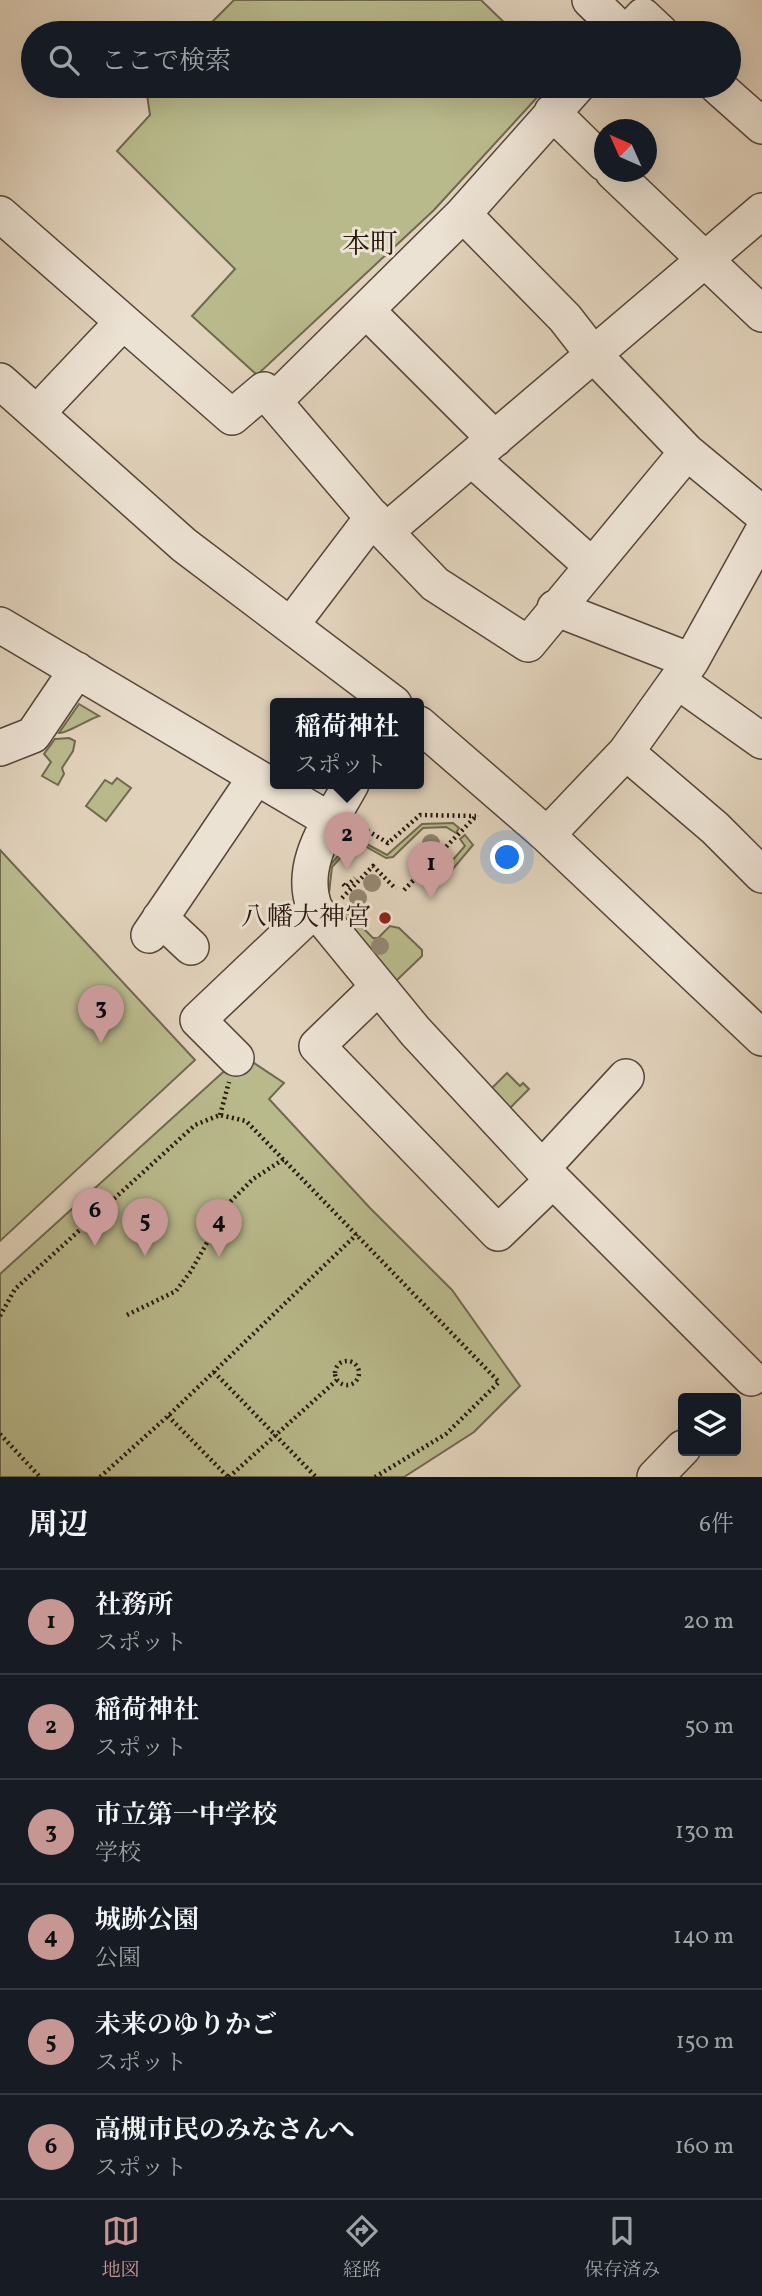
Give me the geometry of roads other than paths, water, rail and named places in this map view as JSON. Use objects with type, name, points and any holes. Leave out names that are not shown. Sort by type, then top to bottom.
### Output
[{"type":"street","points":[[590,0],[637,21]]},
{"type":"street","points":[[275,400],[463,214],[565,98]]},
{"type":"street","points":[[731,98],[762,126]]},
{"type":"street","points":[[552,112],[594,153]]},
{"type":"street","points":[[623,182],[762,314]]},
{"type":"street","points":[[292,625],[379,524],[483,449],[762,211]]},
{"type":"street","points":[[0,214],[232,417],[264,390],[379,524],[435,584],[528,644],[555,608],[687,452]]},
{"type":"street","points":[[463,214],[565,318],[593,354],[687,452],[762,513]]},
{"type":"street","points":[[366,310],[483,449],[591,565]]},
{"type":"street","points":[[37,413],[123,322]]},
{"type":"street","points":[[0,381],[184,545],[386,698]]},
{"type":"street","points":[[547,835],[626,752],[685,671],[762,533]]},
{"type":"street","points":[[555,608],[685,671],[762,741]]},
{"type":"street","points":[[0,625],[256,777],[270,782]]},
{"type":"street","points":[[0,748],[33,735],[77,670]]},
{"type":"street","points":[[424,730],[488,804],[547,835],[762,1038]]},
{"type":"street","points":[[626,752],[715,828],[762,875]]},
{"type":"street","points":[[191,947],[154,926],[256,777]]},
{"type":"street","points":[[291,789],[340,806],[311,866],[310,895],[318,914],[378,987],[548,1174],[748,1381]]},
{"type":"street","points":[[236,1058],[198,1020],[318,914]]},
{"type":"street","points":[[378,987],[317,1046],[498,1233],[626,1077]]},
{"type":"street","points":[[656,1477],[678,1453]]},
{"type":"place","name":"稲荷神社","points":[[347,870]]},
{"type":"place","name":"社務所","points":[[431,899]]},
{"type":"place","name":"八幡大神宮","points":[[385,918]]},
{"type":"place","name":"市立第一中学校","points":[[101,1043]]},
{"type":"place","name":"高槻市民のみなさんへ","points":[[95,1246]]},
{"type":"place","name":"未来のゆりかご","points":[[145,1256]]},
{"type":"place","name":"城跡公園","points":[[219,1257]]},
{"type":"district","name":"本町","points":[[370,245]]}]
